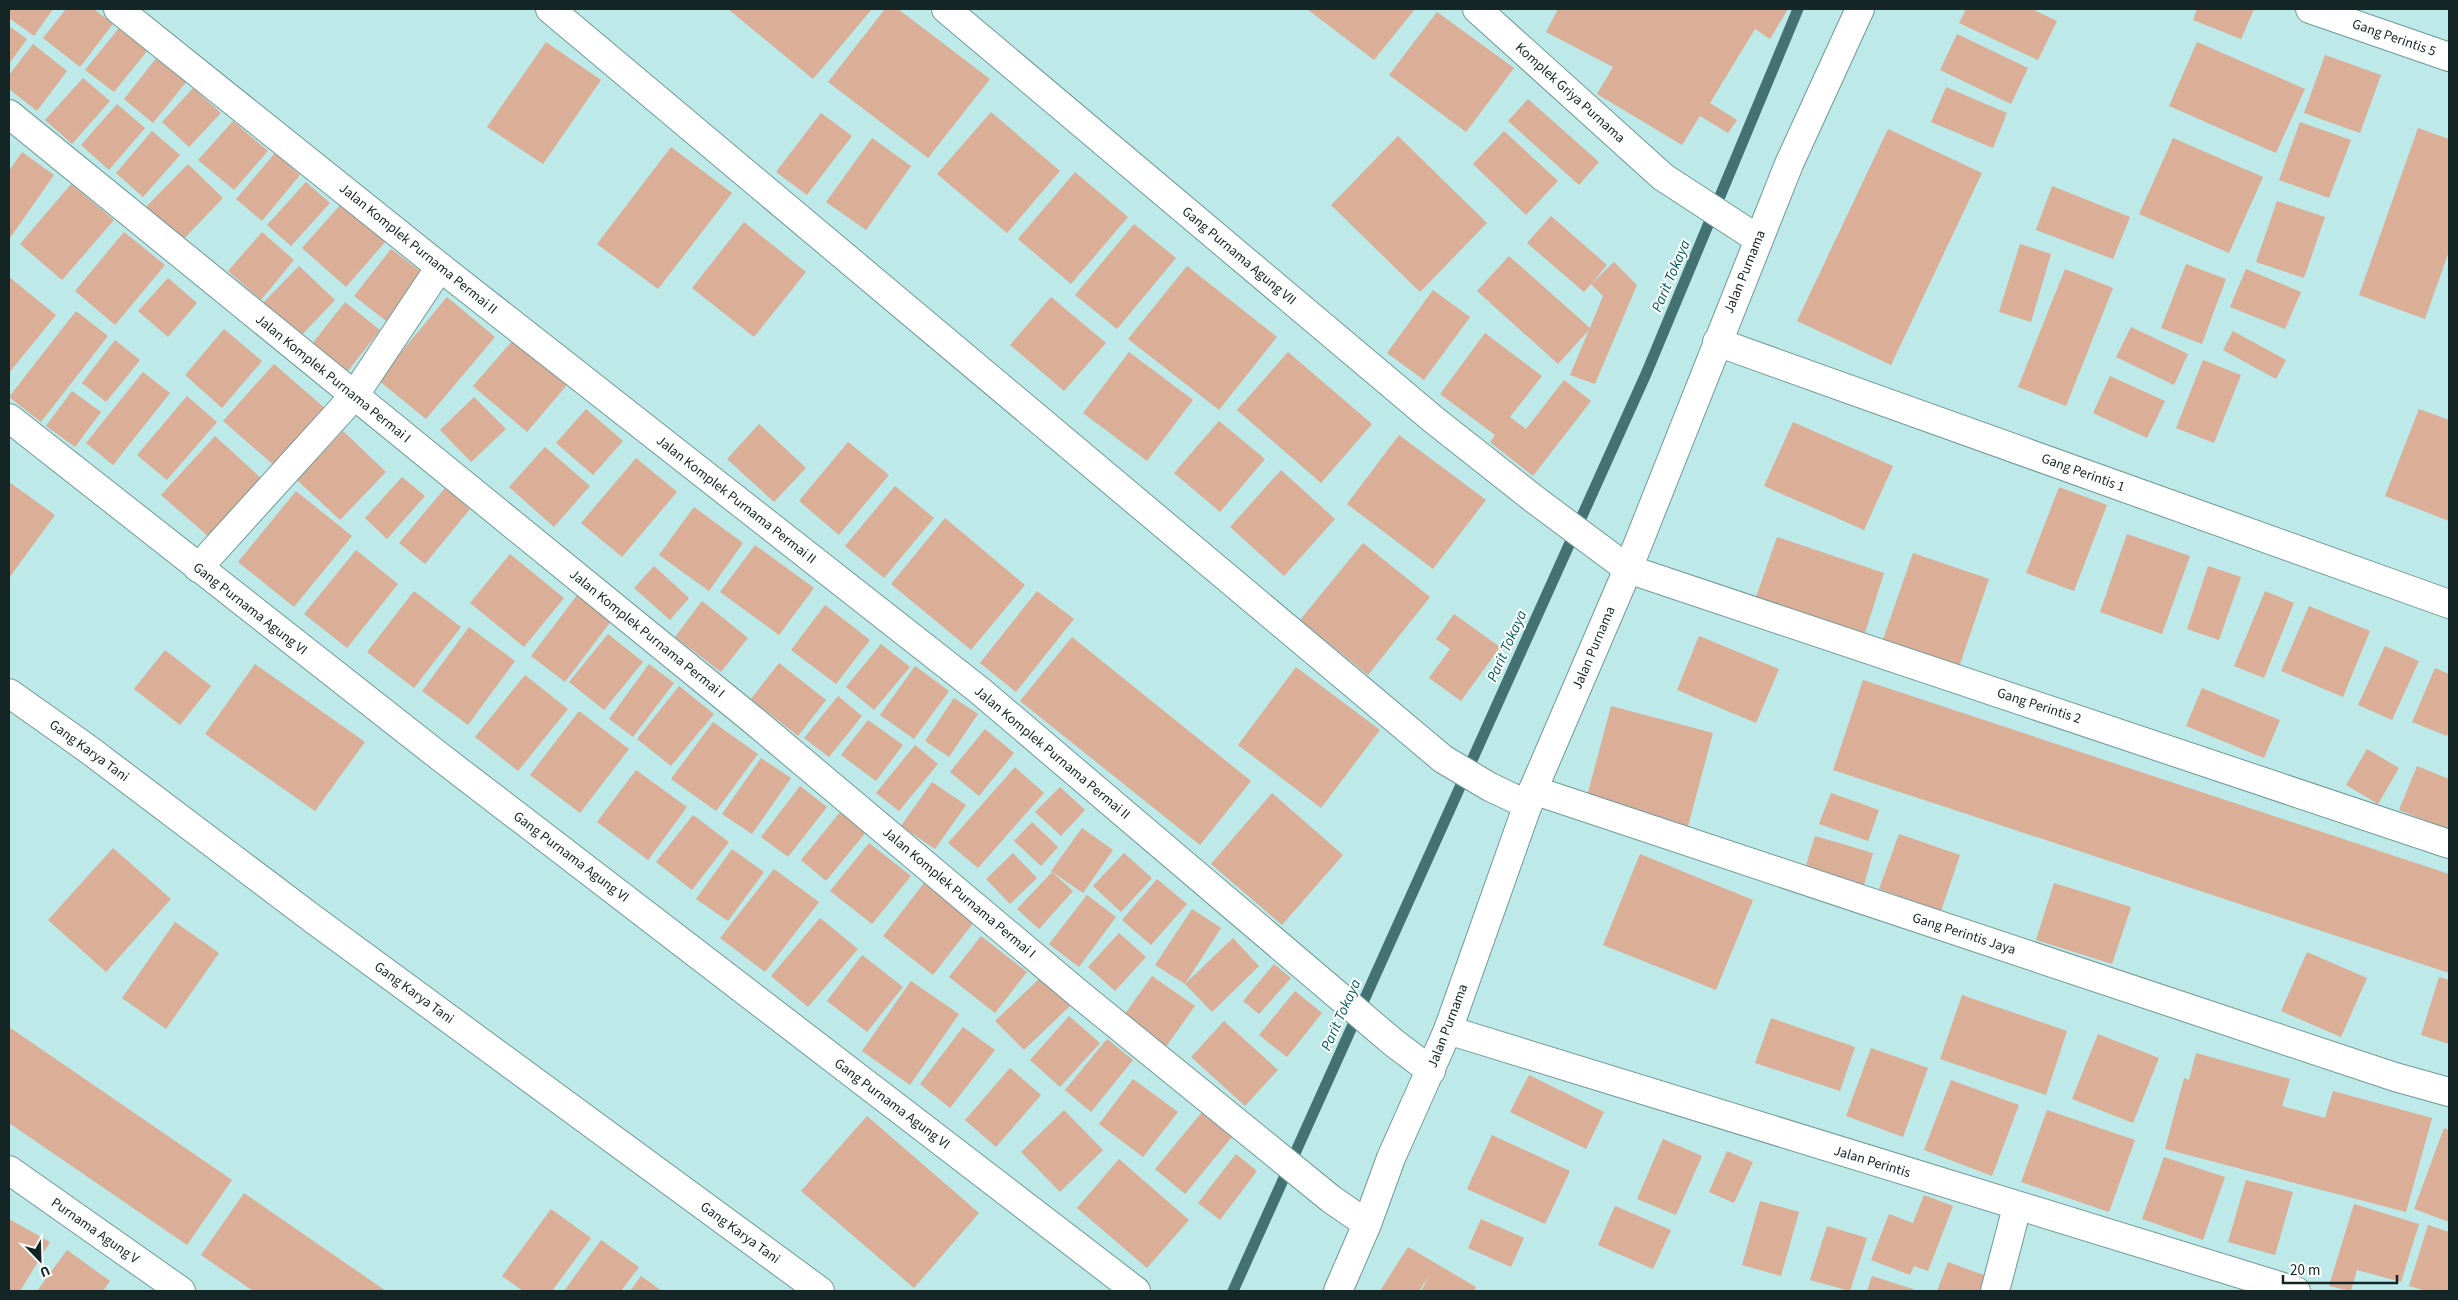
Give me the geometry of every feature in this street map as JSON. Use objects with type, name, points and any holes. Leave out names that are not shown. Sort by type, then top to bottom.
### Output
[{"type":"street","name":"Jalan Komplek Purnama Permai II","points":[[118,9],[440,267],[979,690],[1394,1043],[1431,1071]]},
{"type":"street","name":"Gang Perintis Jaya","points":[[550,9],[1443,759],[1490,787],[1530,798],[2396,1077],[2449,1092]]},
{"type":"street","name":"Gang Purnama Agung VII","points":[[946,9],[1434,420],[1597,548]]},
{"type":"street","name":"Komplek Griya Purnama","points":[[1477,9],[1663,177],[1758,239]]},
{"type":"street","name":"Jalan Purnama","points":[[1338,1291],[1368,1224],[1391,1158],[1448,1030],[1530,798],[1628,569],[1789,164],[1860,9]]},
{"type":"street","name":"Gang Perintis 5","points":[[2310,9],[2449,57]]},
{"type":"street","name":"Jalan Komplek Purnama Permai I","points":[[9,114],[754,720],[1079,994],[1281,1159],[1331,1199],[1368,1224]]},
{"type":"street","points":[[198,568],[354,396],[440,267]]},
{"type":"street","name":"Gang Perintis 1","points":[[1717,342],[2449,604]]},
{"type":"street","name":"Gang Purnama Agung VI","points":[[9,418],[447,762],[1136,1291]]},
{"type":"street","name":"Gang Perintis 2","points":[[1597,548],[1628,569],[2449,843]]},
{"type":"street","name":"Gang Karya Tani","points":[[9,693],[88,749],[329,930],[820,1291]]},
{"type":"street","name":"Jalan Perintis","points":[[1448,1030],[2017,1207],[2296,1291]]},
{"type":"street","name":"Purnama Agung V","points":[[9,1170],[181,1291]]},
{"type":"street","points":[[1995,1291],[2017,1207]]},
{"type":"building","points":[[9,9],[53,9],[34,36],[9,18]]},
{"type":"building","points":[[66,9],[94,9],[113,24],[80,67],[43,38]]},
{"type":"building","points":[[728,9],[872,9],[813,79]]},
{"type":"building","points":[[885,9],[898,9],[990,79],[928,158],[828,82]]},
{"type":"building","points":[[1307,9],[1415,9],[1374,60]]},
{"type":"building","points":[[1558,9],[1788,9],[1770,39],[1755,29],[1710,103],[1737,120],[1728,133],[1700,116],[1682,145],[1597,94],[1613,67],[1546,32]]},
{"type":"building","points":[[1966,9],[2032,9],[2057,21],[2038,60],[1959,23]]},
{"type":"building","points":[[2197,9],[2254,9],[2241,39],[2193,20]]},
{"type":"building","points":[[1437,12],[1514,68],[1466,132],[1389,75]]},
{"type":"building","points":[[123,23],[152,45],[114,92],[85,70]]},
{"type":"building","points":[[9,26],[27,39],[9,64]]},
{"type":"building","points":[[1957,34],[2028,68],[2011,104],[1940,70]]},
{"type":"building","points":[[546,42],[601,80],[543,164],[487,127]]},
{"type":"building","points":[[2197,42],[2305,89],[2276,153],[2169,106]]},
{"type":"building","points":[[33,44],[67,71],[37,111],[9,89],[9,75]]},
{"type":"building","points":[[161,52],[191,76],[153,123],[124,99]]},
{"type":"building","points":[[2325,55],[2381,75],[2360,133],[2304,113]]},
{"type":"building","points":[[83,78],[110,101],[72,144],[45,120]]},
{"type":"building","points":[[1946,87],[2007,113],[1993,148],[1931,122]]},
{"type":"building","points":[[193,88],[221,113],[189,147],[162,122]]},
{"type":"building","points":[[1528,99],[1599,162],[1579,185],[1508,121]]},
{"type":"building","points":[[117,104],[145,128],[109,170],[81,145]]},
{"type":"building","points":[[991,112],[1060,171],[1007,233],[937,174]]},
{"type":"building","points":[[821,113],[852,136],[807,195],[776,172]]},
{"type":"building","points":[[233,121],[268,151],[234,190],[198,160]]},
{"type":"building","points":[[2300,122],[2351,140],[2329,198],[2279,180]]},
{"type":"building","points":[[2418,128],[2449,139],[2449,251],[2425,319],[2359,295]]},
{"type":"building","points":[[1888,129],[1982,173],[1891,365],[1797,321]]},
{"type":"building","points":[[152,131],[180,155],[143,197],[116,173]]},
{"type":"building","points":[[1504,131],[1558,181],[1526,215],[1473,164]]},
{"type":"building","points":[[1398,136],[1487,223],[1420,292],[1331,205]]},
{"type":"building","points":[[872,138],[911,166],[866,230],[826,202]]},
{"type":"building","points":[[2173,138],[2263,177],[2229,253],[2139,214]]},
{"type":"building","points":[[671,147],[732,193],[658,289],[597,244]]},
{"type":"building","points":[[22,152],[54,175],[10,238],[9,171]]},
{"type":"building","points":[[275,153],[300,175],[262,221],[236,199]]},
{"type":"building","points":[[188,164],[223,198],[180,243],[144,209]]},
{"type":"building","points":[[1075,172],[1128,217],[1071,284],[1018,239]]},
{"type":"building","points":[[306,182],[330,203],[291,246],[267,225]]},
{"type":"building","points":[[71,184],[114,220],[62,280],[20,244]]},
{"type":"building","points":[[2052,186],[2130,217],[2113,259],[2036,230]]},
{"type":"building","points":[[2277,201],[2325,217],[2304,278],[2256,262]]},
{"type":"building","points":[[342,203],[386,241],[346,287],[302,248]]},
{"type":"building","points":[[1551,216],[1607,265],[1592,283],[1614,262],[1637,285],[1595,384],[1570,375],[1589,330],[1558,364],[1477,291],[1509,256],[1590,328],[1603,296],[1591,284],[1584,292],[1527,243]]},
{"type":"building","points":[[744,222],[806,272],[754,337],[692,288]]},
{"type":"building","points":[[1134,224],[1176,258],[1117,329],[1075,295]]},
{"type":"building","points":[[124,232],[165,265],[115,325],[75,291]]},
{"type":"building","points":[[262,232],[294,260],[261,300],[228,271]]},
{"type":"building","points":[[2020,244],[2051,254],[2031,322],[1999,312]]},
{"type":"building","points":[[391,249],[428,277],[390,324],[354,296]]},
{"type":"building","points":[[2186,264],[2226,279],[2202,344],[2161,328]]},
{"type":"building","points":[[299,266],[335,300],[299,338],[262,304]]},
{"type":"building","points":[[1187,266],[1277,337],[1219,410],[1128,339]]},
{"type":"building","points":[[2065,269],[2113,288],[2066,406],[2018,387]]},
{"type":"building","points":[[2246,269],[2301,292],[2285,329],[2230,307]]},
{"type":"building","points":[[9,277],[56,315],[9,373]]},
{"type":"building","points":[[168,278],[197,303],[168,337],[138,311]]},
{"type":"building","points":[[1433,290],[1470,317],[1424,380],[1387,353]]},
{"type":"building","points":[[447,297],[495,337],[426,419],[378,380]]},
{"type":"building","points":[[1051,297],[1106,343],[1064,391],[1010,345]]},
{"type":"building","points":[[345,302],[380,330],[348,371],[312,344]]},
{"type":"building","points":[[76,311],[108,336],[41,422],[9,397]]},
{"type":"building","points":[[2131,327],[2188,354],[2174,385],[2116,357]]},
{"type":"building","points":[[224,329],[262,361],[222,408],[185,375]]},
{"type":"building","points":[[2233,331],[2286,360],[2276,379],[2223,350]]},
{"type":"building","points":[[1485,333],[1542,376],[1510,417],[1526,429],[1564,380],[1591,401],[1533,476],[1490,442],[1495,435],[1440,394]]},
{"type":"building","points":[[514,339],[567,385],[527,432],[473,386]]},
{"type":"building","points":[[115,340],[140,360],[106,402],[82,383]]},
{"type":"building","points":[[1129,352],[1193,400],[1147,461],[1083,413]]},
{"type":"building","points":[[1288,352],[1372,424],[1321,483],[1237,410]]},
{"type":"building","points":[[2203,360],[2241,375],[2214,443],[2176,428]]},
{"type":"building","points":[[274,364],[327,410],[276,467],[223,421]]},
{"type":"building","points":[[143,372],[170,393],[113,465],[86,443]]},
{"type":"building","points":[[2110,376],[2165,401],[2147,438],[2093,413]]},
{"type":"building","points":[[72,391],[101,412],[75,447],[46,426]]},
{"type":"building","points":[[187,396],[217,422],[167,480],[137,455]]},
{"type":"building","points":[[474,397],[506,429],[471,462],[440,430]]},
{"type":"building","points":[[586,409],[623,441],[593,475],[556,443]]},
{"type":"building","points":[[2419,409],[2449,420],[2449,521],[2385,496]]},
{"type":"building","points":[[1219,421],[1265,459],[1220,512],[1174,473]]},
{"type":"building","points":[[1793,422],[1893,466],[1864,530],[1764,486]]},
{"type":"building","points":[[759,424],[806,468],[774,502],[727,459]]},
{"type":"building","points":[[343,431],[386,472],[340,520],[297,480]]},
{"type":"building","points":[[1399,435],[1486,500],[1433,569],[1347,504]]},
{"type":"building","points":[[215,436],[262,479],[209,537],[161,495]]},
{"type":"building","points":[[848,442],[889,475],[839,535],[799,501]]},
{"type":"building","points":[[545,447],[590,486],[554,527],[509,487]]},
{"type":"building","points":[[636,458],[677,492],[622,557],[581,523]]},
{"type":"building","points":[[1281,470],[1335,519],[1284,576],[1230,527]]},
{"type":"building","points":[[402,477],[425,496],[387,539],[365,518]]},
{"type":"building","points":[[9,482],[55,515],[9,578]]},
{"type":"building","points":[[895,486],[934,518],[884,578],[845,546]]},
{"type":"building","points":[[2059,487],[2107,505],[2074,591],[2026,573]]},
{"type":"building","points":[[445,488],[470,509],[425,564],[399,543]]},
{"type":"building","points":[[296,491],[352,536],[294,607],[238,562]]},
{"type":"building","points":[[694,507],[743,543],[709,591],[659,555]]},
{"type":"building","points":[[945,518],[1025,585],[971,650],[891,584]]},
{"type":"building","points":[[2127,534],[2190,556],[2162,634],[2100,612]]},
{"type":"building","points":[[1777,537],[1884,573],[1865,633],[1756,597]]},
{"type":"building","points":[[1363,543],[1430,597],[1368,675],[1300,620]]},
{"type":"building","points":[[755,545],[814,588],[779,635],[720,592]]},
{"type":"building","points":[[356,550],[398,584],[347,648],[304,614]]},
{"type":"building","points":[[1913,553],[1989,579],[1957,673],[1880,648]]},
{"type":"building","points":[[510,554],[564,598],[524,647],[470,603]]},
{"type":"building","points":[[654,566],[689,598],[670,620],[634,588]]},
{"type":"building","points":[[2208,566],[2241,577],[2219,640],[2187,629]]},
{"type":"building","points":[[581,590],[615,616],[565,682],[531,656]]},
{"type":"building","points":[[414,591],[461,627],[414,688],[367,652]]},
{"type":"building","points":[[1037,591],[1074,619],[1016,692],[980,663]]},
{"type":"building","points":[[2265,591],[2294,603],[2264,678],[2234,666]]},
{"type":"building","points":[[702,601],[748,638],[721,672],[675,637]]},
{"type":"building","points":[[825,605],[870,640],[836,684],[791,650]]},
{"type":"building","points":[[2309,606],[2370,631],[2343,697],[2281,671]]},
{"type":"building","points":[[1454,614],[1500,647],[1461,701],[1429,678],[1450,649],[1436,639]]},
{"type":"building","points":[[469,627],[515,661],[468,725],[422,691]]},
{"type":"building","points":[[608,634],[643,662],[604,710],[569,682]]},
{"type":"building","points":[[1699,636],[1779,669],[1756,723],[1677,690]]},
{"type":"building","points":[[1072,637],[1251,781],[1200,845],[1020,701]]},
{"type":"building","points":[[881,644],[910,667],[874,710],[846,687]]},
{"type":"building","points":[[2385,646],[2419,661],[2392,720],[2358,705]]},
{"type":"building","points":[[165,650],[211,686],[180,725],[134,689]]},
{"type":"building","points":[[779,663],[826,700],[798,736],[751,699]]},
{"type":"building","points":[[255,664],[365,742],[315,811],[205,734]]},
{"type":"building","points":[[649,664],[674,683],[633,737],[609,719]]},
{"type":"building","points":[[915,666],[949,691],[914,739],[880,715]]},
{"type":"building","points":[[1296,667],[1380,730],[1321,808],[1238,745]]},
{"type":"building","points":[[2435,668],[2449,674],[2449,730],[2447,736],[2412,722]]},
{"type":"building","points":[[525,675],[568,709],[518,771],[475,737]]},
{"type":"building","points":[[1863,680],[2449,874],[2449,973],[1833,770]]},
{"type":"building","points":[[679,686],[714,714],[671,766],[637,739]]},
{"type":"building","points":[[2202,688],[2280,720],[2264,758],[2186,726]]},
{"type":"building","points":[[838,696],[862,716],[829,757],[804,738]]},
{"type":"building","points":[[954,698],[978,714],[949,757],[925,741]]},
{"type":"building","points":[[1611,706],[1713,733],[1688,826],[1586,800]]},
{"type":"building","points":[[579,711],[629,749],[580,813],[530,775]]},
{"type":"building","points":[[868,720],[903,745],[876,781],[841,755]]},
{"type":"building","points":[[713,722],[758,754],[716,811],[671,779]]},
{"type":"building","points":[[985,729],[1014,753],[979,796],[950,772]]},
{"type":"building","points":[[915,745],[938,764],[899,811],[876,793]]},
{"type":"building","points":[[2367,749],[2399,768],[2378,804],[2346,785]]},
{"type":"building","points":[[761,758],[791,778],[752,834],[722,814]]},
{"type":"building","points":[[2417,766],[2449,779],[2449,830],[2399,810]]},
{"type":"building","points":[[1015,767],[1044,793],[978,868],[948,843]]},
{"type":"building","points":[[636,770],[687,807],[648,860],[597,822]]},
{"type":"building","points":[[932,782],[966,805],[935,849],[901,826]]},
{"type":"building","points":[[800,786],[827,807],[788,857],[761,837]]},
{"type":"building","points":[[1060,787],[1085,810],[1061,836],[1035,812]]},
{"type":"building","points":[[1272,793],[1343,855],[1282,925],[1211,864]]},
{"type":"building","points":[[1831,793],[1879,810],[1868,841],[1819,824]]},
{"type":"building","points":[[841,811],[866,832],[826,881],[801,860]]},
{"type":"building","points":[[693,815],[729,842],[692,890],[656,862]]},
{"type":"building","points":[[1032,822],[1058,847],[1041,866],[1014,841]]},
{"type":"building","points":[[1082,828],[1113,850],[1083,893],[1051,871]]},
{"type":"building","points":[[1899,834],[1960,855],[1941,911],[1879,889]]},
{"type":"building","points":[[1815,836],[1873,853],[1862,892],[1803,875]]},
{"type":"building","points":[[869,843],[911,876],[872,924],[830,891]]},
{"type":"building","points":[[113,848],[171,899],[106,972],[48,920]]},
{"type":"building","points":[[732,849],[764,872],[728,921],[696,899]]},
{"type":"building","points":[[1013,853],[1037,878],[1010,904],[986,879]]},
{"type":"building","points":[[1124,853],[1152,878],[1121,912],[1093,886]]},
{"type":"building","points":[[1640,854],[1753,900],[1716,990],[1603,945]]},
{"type":"building","points":[[774,869],[819,902],[765,972],[720,938]]},
{"type":"building","points":[[1052,872],[1073,891],[1039,929],[1017,909]]},
{"type":"building","points":[[1157,879],[1187,904],[1151,945],[1122,920]]},
{"type":"building","points":[[924,883],[974,922],[933,975],[883,936]]},
{"type":"building","points":[[2054,883],[2131,907],[2112,964],[2036,940]]},
{"type":"building","points":[[1087,895],[1116,917],[1079,967],[1049,944]]},
{"type":"building","points":[[1192,909],[1221,928],[1185,984],[1155,965]]},
{"type":"building","points":[[820,918],[858,949],[808,1007],[771,976]]},
{"type":"building","points":[[175,922],[219,953],[166,1029],[122,998]]},
{"type":"building","points":[[1119,933],[1146,957],[1115,991],[1088,967]]},
{"type":"building","points":[[981,936],[1027,972],[995,1013],[949,977]]},
{"type":"building","points":[[1233,938],[1259,966],[1212,1012],[1185,984]]},
{"type":"building","points":[[2307,952],[2367,978],[2341,1037],[2281,1011]]},
{"type":"building","points":[[862,955],[903,987],[867,1032],[827,1001]]},
{"type":"building","points":[[1274,964],[1291,978],[1259,1014],[1243,1001]]},
{"type":"building","points":[[1042,976],[1070,1006],[1024,1050],[995,1021]]},
{"type":"building","points":[[1152,976],[1195,1006],[1165,1048],[1122,1018]]},
{"type":"building","points":[[2439,977],[2449,980],[2449,1044],[2421,1035]]},
{"type":"building","points":[[911,981],[959,1014],[910,1085],[862,1051]]},
{"type":"building","points":[[1295,991],[1322,1013],[1287,1057],[1259,1035]]},
{"type":"building","points":[[1962,995],[2067,1031],[2046,1095],[1940,1059]]},
{"type":"building","points":[[1069,1016],[1100,1043],[1060,1087],[1030,1060]]},
{"type":"building","points":[[1771,1018],[1855,1047],[1840,1091],[1755,1063]]},
{"type":"building","points":[[1224,1021],[1278,1070],[1245,1106],[1191,1057]]},
{"type":"building","points":[[9,1027],[232,1180],[187,1245],[9,1123]]},
{"type":"building","points":[[963,1027],[995,1050],[950,1108],[920,1084]]},
{"type":"building","points":[[2098,1034],[2159,1058],[2133,1123],[2072,1099]]},
{"type":"building","points":[[1107,1039],[1133,1060],[1091,1112],[1065,1090]]},
{"type":"building","points":[[1871,1048],[1928,1068],[1903,1137],[1846,1116]]},
{"type":"building","points":[[2196,1053],[2290,1079],[2282,1106],[2325,1118],[2333,1091],[2432,1118],[2406,1212],[2165,1149],[2184,1078],[2189,1080]]},
{"type":"building","points":[[1010,1068],[1041,1095],[996,1147],[965,1120]]},
{"type":"building","points":[[1529,1075],[1604,1112],[1586,1149],[1510,1112]]},
{"type":"building","points":[[1133,1079],[1178,1112],[1143,1157],[1099,1124]]},
{"type":"building","points":[[1951,1080],[2019,1105],[1992,1176],[1924,1150]]},
{"type":"building","points":[[1064,1110],[1103,1150],[1060,1192],[1021,1152]]},
{"type":"building","points":[[2047,1110],[2135,1140],[2109,1212],[2021,1182]]},
{"type":"building","points":[[1202,1112],[1232,1137],[1185,1194],[1155,1169]]},
{"type":"building","points":[[867,1116],[979,1213],[914,1288],[801,1191]]},
{"type":"building","points":[[2444,1128],[2449,1130],[2449,1222],[2414,1209]]},
{"type":"building","points":[[1492,1135],[1570,1171],[1545,1224],[1467,1189]]},
{"type":"building","points":[[1663,1139],[1702,1156],[1676,1215],[1637,1199]]},
{"type":"building","points":[[1727,1151],[1753,1162],[1734,1203],[1709,1192]]},
{"type":"building","points":[[1236,1154],[1257,1171],[1220,1220],[1198,1203]]},
{"type":"building","points":[[2164,1157],[2225,1177],[2203,1240],[2142,1219]]},
{"type":"building","points":[[1119,1159],[1189,1220],[1147,1268],[1077,1208]]},
{"type":"building","points":[[2246,1180],[2293,1192],[2275,1255],[2228,1242]]},
{"type":"building","points":[[244,1193],[386,1291],[253,1291],[201,1255]]},
{"type":"building","points":[[1924,1195],[1953,1206],[1928,1271],[1914,1266],[1910,1275],[1871,1260],[1889,1214],[1913,1223]]},
{"type":"building","points":[[1760,1201],[1799,1212],[1781,1276],[1742,1265]]},
{"type":"building","points":[[2354,1204],[2419,1224],[2401,1282],[2357,1270],[2351,1291],[2329,1286]]},
{"type":"building","points":[[1615,1206],[1671,1230],[1653,1269],[1598,1245]]},
{"type":"building","points":[[551,1209],[591,1238],[552,1291],[523,1291],[502,1276]]},
{"type":"building","points":[[9,1219],[50,1242],[20,1291],[9,1291]]},
{"type":"building","points":[[1481,1219],[1524,1238],[1511,1267],[1468,1248]]},
{"type":"building","points":[[2428,1225],[2449,1232],[2449,1291],[2427,1291],[2409,1286]]},
{"type":"building","points":[[1827,1226],[1867,1238],[1850,1291],[1810,1280]]},
{"type":"building","points":[[601,1240],[639,1267],[621,1291],[564,1291]]},
{"type":"building","points":[[1408,1247],[1476,1287],[1474,1291],[1421,1291],[1430,1274],[1419,1291],[1380,1291]]},
{"type":"building","points":[[67,1250],[110,1281],[103,1291],[37,1291]]},
{"type":"building","points":[[1948,1262],[1992,1278],[1988,1291],[1937,1291]]},
{"type":"building","points":[[641,1276],[662,1291],[630,1291]]},
{"type":"building","points":[[1872,1276],[1919,1291],[1867,1291]]},
{"type":"waterway","name":"Parit Tokaya","points":[[1233,1291],[1646,374],[1798,9]]}]
